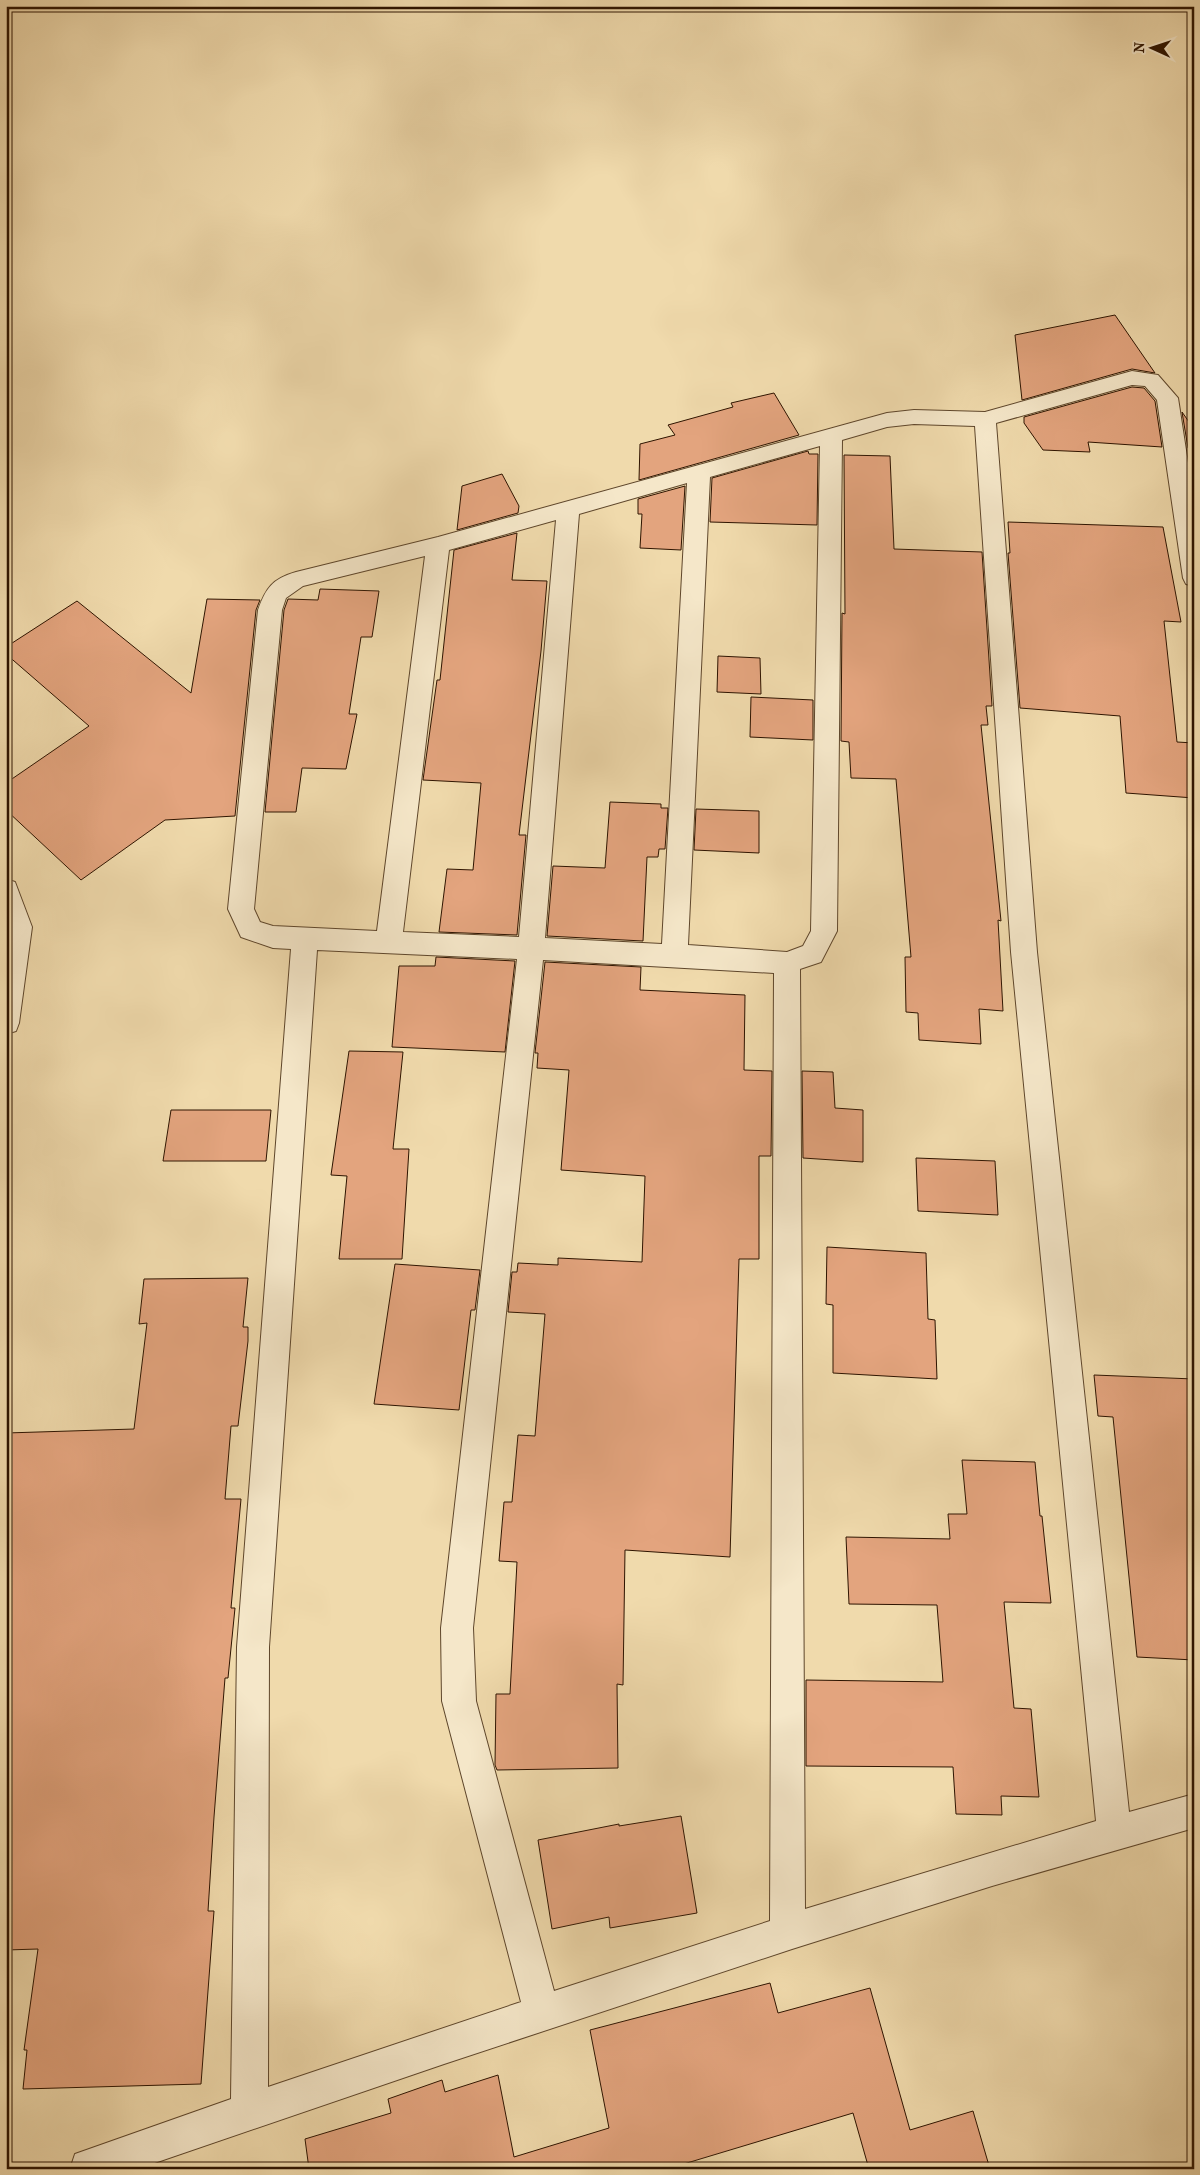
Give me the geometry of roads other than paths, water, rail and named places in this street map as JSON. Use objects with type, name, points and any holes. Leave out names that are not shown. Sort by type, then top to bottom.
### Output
[{"type":"street","points":[[831,435],[824,931],[812,954],[787,963],[674,955],[272,937],[250,929],[241,909],[270,610],[276,593],[296,580],[438,545],[699,473],[831,435],[887,420],[914,417],[984,419],[1132,378],[1151,380],[1167,398],[1194,578]]},
{"type":"street","points":[[984,419],[1024,952],[1114,1832]]},
{"type":"street","points":[[674,955],[699,473]]},
{"type":"street","points":[[542,2013],[459,1701],[457,1628],[531,950],[568,509]]},
{"type":"street","points":[[389,942],[438,545]]},
{"type":"street","points":[[6,889],[19,927],[6,1023]]},
{"type":"street","points":[[248,2111],[254,1647],[305,937]]},
{"type":"street","points":[[787,963],[788,1933]]},
{"type":"street","points":[[88,2167],[248,2111],[788,1933],[1114,1832],[1194,1811]]}]
